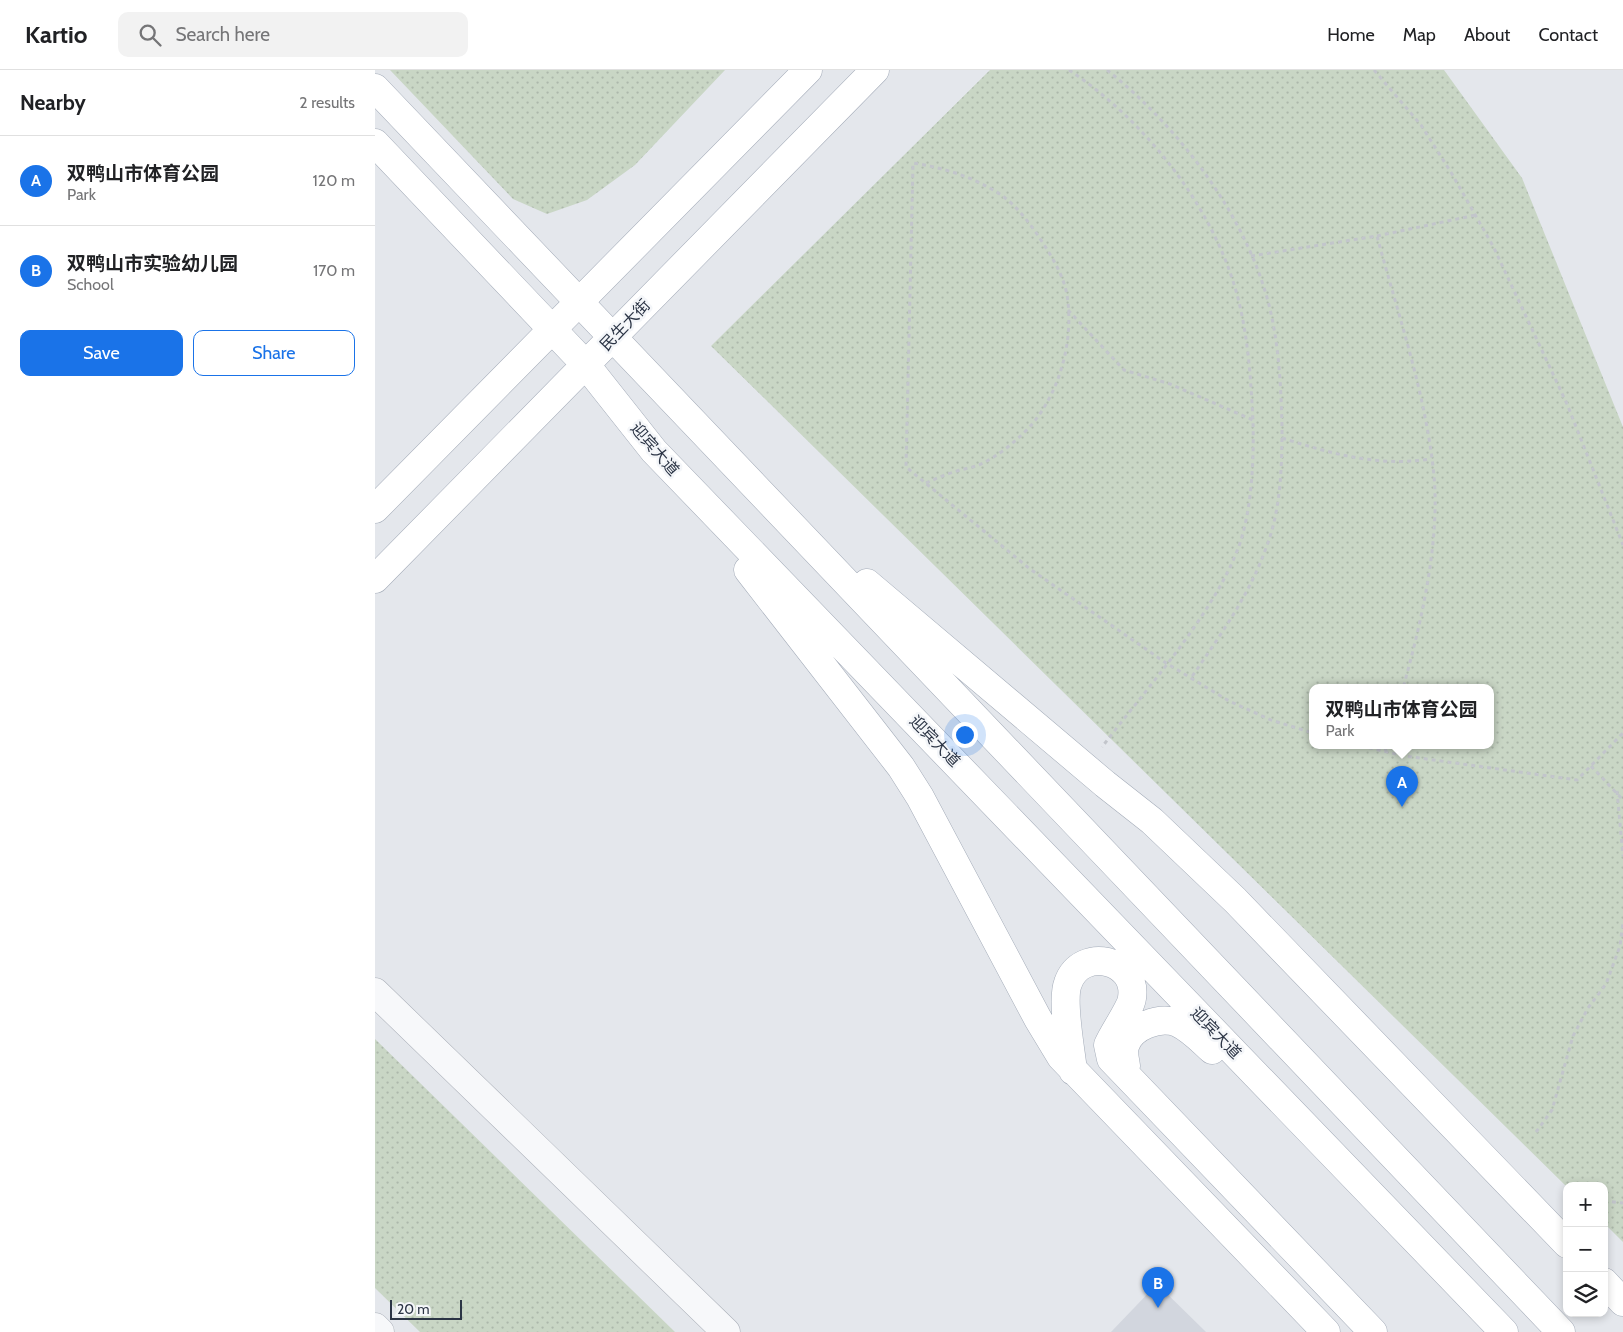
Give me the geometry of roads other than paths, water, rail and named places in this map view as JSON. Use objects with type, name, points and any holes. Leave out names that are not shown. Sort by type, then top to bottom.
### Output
[{"type":"main road","points":[[375,509],[809,70]]},
{"type":"main road","name":"民生大街","points":[[375,579],[875,70]]},
{"type":"main road","points":[[375,88],[1561,1332]]},
{"type":"main road","name":"迎宾大道","points":[[375,143],[586,365],[654,451],[1504,1332]]},
{"type":"main road","points":[[654,451],[832,675],[901,767],[938,830],[1049,1039],[1073,1071],[1326,1332]]},
{"type":"main road","points":[[768,501],[1086,768],[1153,821],[1235,900],[1563,1240]]},
{"type":"main road","points":[[1073,1071],[1067,1008],[1067,985],[1078,967],[1087,962],[1110,962],[1128,976],[1132,987],[1132,999],[1108,1046],[1111,1059],[1373,1332]]},
{"type":"main road","points":[[1139,1088],[1126,1068],[1125,1044],[1142,1026],[1165,1020],[1177,1023],[1193,1032],[1395,1219]]},
{"type":"main road","points":[[1608,1286],[1623,1302]]},
{"type":"street","points":[[375,992],[726,1332]]},
{"type":"street","points":[[375,1327],[380,1332]]},
{"type":"place","name":"双鸭山市体育公园","points":[[1402,807]]},
{"type":"place","name":"双鸭山市实验幼儿园","points":[[1158,1308]]}]
